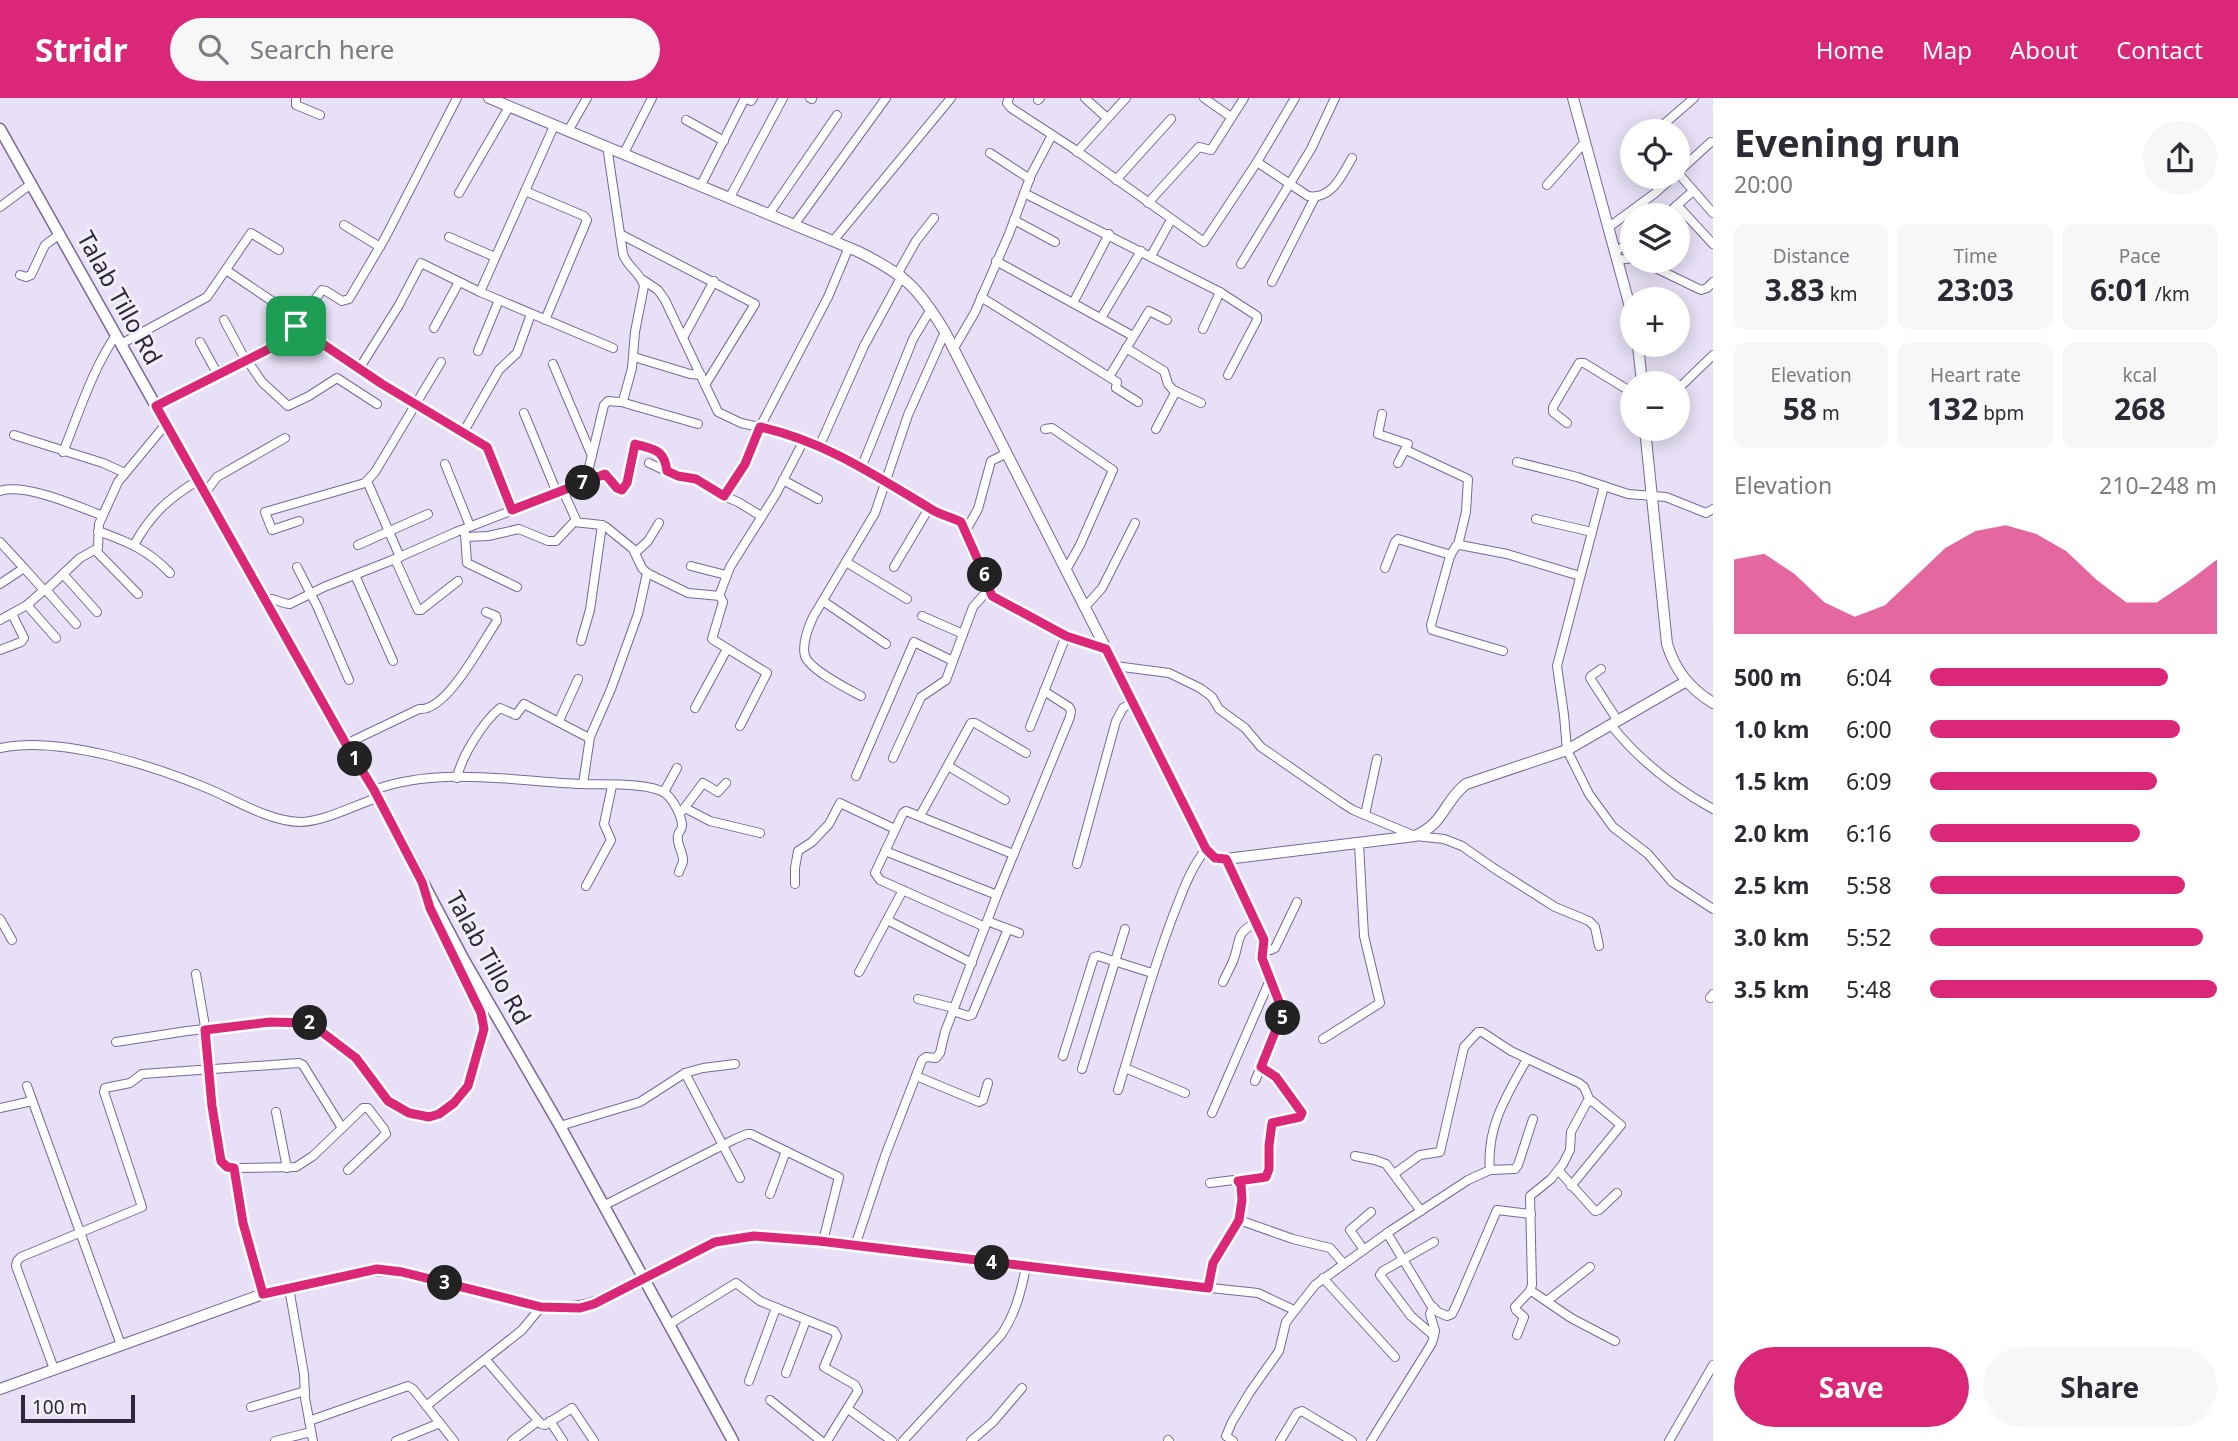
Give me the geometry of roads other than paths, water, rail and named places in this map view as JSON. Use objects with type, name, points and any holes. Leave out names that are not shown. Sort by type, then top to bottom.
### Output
[{"type":"main road","name":"Talab Tillo Rd","points":[[0,129],[375,794],[500,1025],[559,1126],[733,1441]]},
{"type":"street","points":[[296,98],[296,105],[320,115]]},
{"type":"street","points":[[156,406],[285,339],[324,290],[342,301],[348,301],[380,247],[457,98]]},
{"type":"street","points":[[489,98],[508,102],[554,126],[570,127],[607,146],[626,149],[835,238],[900,271],[931,309],[956,346],[1206,849],[1215,858],[1226,859],[1415,836],[1444,839],[1462,846],[1555,907],[1589,920],[1595,927],[1599,946]]},
{"type":"street","points":[[570,127],[587,98]]},
{"type":"street","points":[[626,149],[652,98]]},
{"type":"street","points":[[702,182],[745,98],[751,102],[753,98]]},
{"type":"street","points":[[732,194],[783,98]]},
{"type":"street","points":[[796,222],[886,98]]},
{"type":"street","points":[[835,238],[951,98]]},
{"type":"street","points":[[1009,98],[1007,103],[1011,108],[1203,242],[1257,162],[1295,98]]},
{"type":"street","points":[[1085,98],[1107,118]]},
{"type":"street","points":[[1077,152],[1126,98]]},
{"type":"street","points":[[1203,98],[1231,117]]},
{"type":"street","points":[[1148,203],[1199,147],[1211,150],[1244,98]]},
{"type":"street","points":[[1241,264],[1311,149],[1335,98]]},
{"type":"street","points":[[1573,98],[1620,246]]},
{"type":"street","points":[[1670,119],[1694,98]]},
{"type":"street","points":[[459,193],[508,102]]},
{"type":"street","points":[[771,211],[837,115]]},
{"type":"street","points":[[1116,180],[1171,119]]},
{"type":"street","points":[[686,120],[724,141]]},
{"type":"street","points":[[480,292],[554,126]]},
{"type":"street","points":[[956,346],[981,297],[1044,147],[1052,135]]},
{"type":"street","points":[[1548,185],[1585,142]]},
{"type":"street","points":[[1690,160],[1711,142]]},
{"type":"street","points":[[607,146],[625,260],[643,280],[661,294],[684,336],[718,412],[741,423],[804,440],[862,466],[929,508],[961,522],[995,598],[1066,636],[1106,649]]},
{"type":"street","points":[[989,153],[1030,179]]},
{"type":"street","points":[[1257,162],[1288,184],[1315,197],[1334,189],[1352,158]]},
{"type":"street","points":[[0,207],[31,184]]},
{"type":"street","points":[[1690,186],[1713,213]]},
{"type":"street","points":[[1613,224],[1658,189]]},
{"type":"street","points":[[524,191],[584,216],[587,220],[545,320]]},
{"type":"street","points":[[1679,203],[1693,191]]},
{"type":"street","points":[[1024,193],[1220,292],[1258,318],[1228,375]]},
{"type":"street","points":[[1272,282],[1315,197]]},
{"type":"street","points":[[819,447],[900,271],[916,241],[934,218]]},
{"type":"street","points":[[1690,219],[1713,244]]},
{"type":"street","points":[[1014,220],[1055,242]]},
{"type":"street","points":[[1151,256],[1171,220]]},
{"type":"street","points":[[344,225],[380,247]]},
{"type":"street","points":[[63,452],[106,352],[119,340],[210,295],[251,233],[279,250]]},
{"type":"street","points":[[20,275],[31,275],[45,245],[60,234]]},
{"type":"street","points":[[620,234],[714,281],[755,306],[705,384]]},
{"type":"street","points":[[1073,303],[1109,234]]},
{"type":"street","points":[[449,237],[495,257]]},
{"type":"street","points":[[724,496],[745,464],[760,427],[828,297],[849,247]]},
{"type":"street","points":[[1101,318],[1141,251]]},
{"type":"street","points":[[996,261],[1133,337]]},
{"type":"street","points":[[359,369],[399,305],[420,264],[613,348]]},
{"type":"street","points":[[226,270],[359,369],[489,450],[512,510]]},
{"type":"street","points":[[1666,273],[1701,290],[1713,282]]},
{"type":"street","points":[[621,402],[634,357],[643,280]]},
{"type":"street","points":[[684,336],[714,281]]},
{"type":"street","points":[[434,328],[459,282]]},
{"type":"street","points":[[1203,329],[1220,292]]},
{"type":"street","points":[[981,297],[1117,382],[1116,388],[1138,402]]},
{"type":"street","points":[[478,351],[499,300]]},
{"type":"street","points":[[862,466],[914,340],[931,309]]},
{"type":"street","points":[[1109,377],[1149,311],[1167,320]]},
{"type":"street","points":[[463,433],[499,370],[517,353],[531,314]]},
{"type":"street","points":[[224,320],[246,361],[262,382],[288,406],[310,396],[335,379],[377,404]]},
{"type":"street","points":[[861,696],[818,670],[807,660],[805,649],[809,629],[875,513],[908,415],[945,332]]},
{"type":"street","points":[[200,342],[218,375]]},
{"type":"street","points":[[1126,348],[1164,371],[1168,384],[1176,391],[1200,403]]},
{"type":"street","points":[[1690,377],[1713,355]]},
{"type":"street","points":[[634,357],[701,375]]},
{"type":"street","points":[[299,521],[272,530],[265,512],[282,505],[358,486],[367,481],[441,362]]},
{"type":"street","points":[[1567,423],[1553,412],[1552,407],[1579,363],[1584,363],[1620,385]]},
{"type":"street","points":[[553,364],[592,456]]},
{"type":"street","points":[[1156,429],[1176,391]]},
{"type":"street","points":[[584,482],[604,405],[608,401],[621,402],[698,424]]},
{"type":"street","points":[[524,413],[560,492],[577,522]]},
{"type":"street","points":[[1382,414],[1378,434],[1409,445],[1398,463]]},
{"type":"street","points":[[0,620],[27,605],[80,558],[99,546],[98,531],[102,515],[118,482],[166,424]]},
{"type":"street","points":[[1045,429],[1052,428],[1113,470],[1066,570]]},
{"type":"street","points":[[14,435],[125,472]]},
{"type":"street","points":[[205,494],[217,477],[285,438]]},
{"type":"street","points":[[719,596],[726,575],[804,440]]},
{"type":"street","points":[[1648,441],[1667,644],[1685,682],[1713,703]]},
{"type":"street","points":[[265,599],[274,598],[290,604],[314,599],[398,558],[607,474],[617,488],[622,490],[627,483],[635,444],[660,452],[667,471]]},
{"type":"street","points":[[1406,450],[1468,479],[1466,512],[1458,545],[1451,555],[1431,625],[1432,630],[1503,651]]},
{"type":"street","points":[[965,532],[980,501],[991,461],[1007,453]]},
{"type":"street","points":[[1517,462],[1577,477],[1628,494],[1655,497],[1706,513],[1713,509]]},
{"type":"street","points":[[649,463],[678,476],[696,479],[761,516]]},
{"type":"street","points":[[445,464],[466,532],[467,563],[517,587]]},
{"type":"street","points":[[783,480],[818,499]]},
{"type":"street","points":[[134,545],[164,503],[197,481]]},
{"type":"street","points":[[367,481],[390,532],[402,575],[416,609],[419,610],[458,580]]},
{"type":"street","points":[[1604,486],[1557,670],[1567,750],[1589,794],[1614,827],[1648,854],[1671,882],[1713,909]]},
{"type":"street","points":[[0,491],[9,488],[27,491],[102,515]]},
{"type":"street","points":[[894,567],[929,508]]},
{"type":"street","points":[[358,545],[428,514]]},
{"type":"street","points":[[1536,519],[1592,532]]},
{"type":"street","points":[[466,532],[488,536],[519,529],[548,541],[556,541],[574,522],[602,524],[625,542],[647,573],[688,593],[722,597],[723,602],[712,637],[767,673],[740,726]]},
{"type":"street","points":[[635,553],[648,541],[659,523]]},
{"type":"street","points":[[1085,607],[1109,576],[1135,523]]},
{"type":"street","points":[[581,641],[590,610],[602,524]]},
{"type":"street","points":[[98,531],[134,545],[151,555],[170,573]]},
{"type":"street","points":[[1385,568],[1398,539],[1451,555]]},
{"type":"street","points":[[0,542],[76,624]]},
{"type":"street","points":[[1458,545],[1496,551],[1580,576]]},
{"type":"street","points":[[95,550],[138,594]]},
{"type":"street","points":[[846,562],[907,599]]},
{"type":"street","points":[[691,566],[726,575]]},
{"type":"street","points":[[297,567],[349,680]]},
{"type":"street","points":[[0,584],[24,568]]},
{"type":"street","points":[[583,784],[590,738],[638,614],[647,573]]},
{"type":"street","points":[[63,574],[97,612]]},
{"type":"street","points":[[357,579],[393,661]]},
{"type":"street","points":[[893,758],[921,697],[946,681],[975,603],[989,589]]},
{"type":"street","points":[[823,601],[886,645]]},
{"type":"street","points":[[27,605],[56,638]]},
{"type":"street","points":[[346,744],[419,709],[429,709],[453,688],[497,621],[496,616],[486,612]]},
{"type":"street","points":[[0,650],[21,642],[24,638],[12,614]]},
{"type":"street","points":[[922,616],[963,634]]},
{"type":"street","points":[[1030,727],[1066,636]]},
{"type":"street","points":[[856,776],[914,642],[953,661]]},
{"type":"street","points":[[695,708],[727,649]]},
{"type":"street","points":[[1115,666],[1169,673],[1200,688],[1261,747],[1342,803],[1415,836]]},
{"type":"street","points":[[1601,669],[1590,678],[1614,723],[1647,763],[1713,809]]},
{"type":"street","points":[[558,721],[578,679]]},
{"type":"street","points":[[1415,836],[1437,823],[1458,791],[1466,784],[1567,750],[1685,682]]},
{"type":"street","points":[[855,1246],[889,1145],[923,1058],[936,1058],[940,1054],[943,1038],[997,895],[1071,711],[1044,691]]},
{"type":"street","points":[[1077,864],[1116,721],[1123,709],[1133,702]]},
{"type":"street","points":[[457,778],[466,756],[498,709],[502,708],[516,715],[523,704],[590,738]]},
{"type":"street","points":[[920,816],[972,723],[1026,753]]},
{"type":"street","points":[[0,748],[46,747],[127,760],[168,773],[272,816],[291,821],[315,820],[398,782],[510,778],[642,787],[664,792],[682,811],[760,833]]},
{"type":"street","points":[[1365,815],[1377,759]]},
{"type":"street","points":[[948,766],[1005,800]]},
{"type":"street","points":[[664,792],[677,768]]},
{"type":"street","points":[[679,872],[683,860],[678,838],[682,827],[682,811],[703,783],[718,792],[726,783]]},
{"type":"street","points":[[586,886],[611,840],[604,824],[612,786]]},
{"type":"street","points":[[795,884],[798,851],[812,842],[829,824],[840,803],[895,829]]},
{"type":"street","points":[[1013,855],[905,811],[875,876],[986,924],[1019,933]]},
{"type":"street","points":[[1323,1039],[1380,1003],[1364,936],[1359,844]]},
{"type":"street","points":[[1118,1090],[1152,973],[1194,864],[1206,849]]},
{"type":"street","points":[[885,852],[997,895]]},
{"type":"street","points":[[1226,859],[1264,940],[1262,958],[1282,1007],[1283,1016],[1255,1081]]},
{"type":"street","points":[[116,1042],[206,1034],[270,1022],[310,1023],[356,1058],[384,1097],[396,1106],[422,1116],[439,1114],[454,1103],[468,1086],[484,1023],[430,908],[422,882]]},
{"type":"street","points":[[859,972],[903,890]]},
{"type":"street","points":[[1263,948],[1275,948],[1297,902]]},
{"type":"street","points":[[0,919],[12,940]]},
{"type":"street","points":[[887,920],[972,963]]},
{"type":"street","points":[[1223,982],[1234,959],[1240,935],[1247,927],[1256,923]]},
{"type":"street","points":[[918,999],[972,1015],[1008,929]]},
{"type":"street","points":[[1082,1069],[1125,929]]},
{"type":"street","points":[[1063,1056],[1093,958],[1098,956],[1152,973]]},
{"type":"street","points":[[196,974],[221,1161],[227,1167],[234,1168],[287,1168],[305,1162],[366,1107],[386,1132],[348,1170]]},
{"type":"street","points":[[1212,1113],[1270,980]]},
{"type":"street","points":[[1394,1174],[1420,1155],[1440,1152],[1464,1047],[1475,1033],[1482,1032],[1527,1059],[1579,1083],[1584,1087],[1590,1101]]},
{"type":"street","points":[[1490,1170],[1489,1152],[1494,1122],[1527,1059]]},
{"type":"street","points":[[54,1369],[16,1263],[21,1257],[142,1208],[104,1089],[130,1083],[142,1074],[301,1063],[342,1128]]},
{"type":"street","points":[[559,1126],[640,1101],[685,1073],[735,1064]]},
{"type":"street","points":[[1209,1183],[1266,1177],[1272,1123],[1302,1115],[1283,1085],[1261,1067]]},
{"type":"street","points":[[1125,1068],[1185,1093]]},
{"type":"street","points":[[685,1073],[740,1178]]},
{"type":"street","points":[[916,1076],[979,1102],[983,1100],[988,1083]]},
{"type":"street","points":[[27,1086],[121,1345]]},
{"type":"street","points":[[0,1108],[32,1101]]},
{"type":"street","points":[[1517,1335],[1524,1318],[1515,1307],[1531,1290],[1533,1274],[1531,1194],[1559,1171],[1568,1155],[1575,1120],[1590,1101]]},
{"type":"street","points":[[1572,1186],[1621,1125],[1595,1102],[1590,1101]]},
{"type":"street","points":[[276,1112],[287,1168]]},
{"type":"street","points":[[1233,1441],[1226,1436],[1232,1422],[1279,1351],[1284,1326],[1309,1291],[1387,1233],[1468,1180],[1490,1170],[1517,1167],[1533,1119]]},
{"type":"street","points":[[603,1206],[747,1134],[840,1178],[823,1241]]},
{"type":"street","points":[[770,1194],[786,1151]]},
{"type":"street","points":[[1354,1156],[1383,1162],[1421,1211]]},
{"type":"street","points":[[234,1168],[243,1223],[263,1294]]},
{"type":"street","points":[[1559,1171],[1597,1211],[1617,1194]]},
{"type":"street","points":[[1208,1288],[1213,1263],[1239,1220],[1242,1200],[1241,1185],[1238,1181]]},
{"type":"street","points":[[1387,1233],[1433,1307],[1447,1316],[1454,1311],[1497,1210],[1531,1214]]},
{"type":"street","points":[[1364,1250],[1350,1230],[1371,1212]]},
{"type":"street","points":[[1239,1220],[1293,1240],[1330,1248],[1344,1265]]},
{"type":"street","points":[[0,1389],[263,1294],[370,1270],[402,1272],[541,1307],[571,1308],[594,1304],[705,1246],[728,1239],[768,1236],[1258,1293],[1294,1310]]},
{"type":"street","points":[[1434,1241],[1383,1270],[1381,1277],[1411,1316],[1434,1336]]},
{"type":"street","points":[[903,1441],[1001,1335],[1019,1298],[1026,1267]]},
{"type":"street","points":[[1547,1301],[1590,1267]]},
{"type":"street","points":[[1323,1278],[1395,1357]]},
{"type":"street","points":[[668,1325],[733,1283],[740,1285],[760,1301],[836,1334],[824,1366],[858,1388],[858,1393],[827,1441]]},
{"type":"street","points":[[275,1441],[312,1436],[289,1288]]},
{"type":"street","points":[[1531,1290],[1585,1326],[1615,1341]]},
{"type":"street","points":[[426,1406],[522,1330],[541,1307]]},
{"type":"street","points":[[1371,1441],[1413,1376],[1434,1336],[1430,1316],[1433,1307]]},
{"type":"street","points":[[749,1381],[776,1308]]},
{"type":"street","points":[[786,1373],[806,1320]]},
{"type":"street","points":[[486,1360],[543,1425],[572,1408],[594,1441]]},
{"type":"street","points":[[1669,1441],[1713,1365]]},
{"type":"street","points":[[309,1421],[405,1386],[413,1389],[454,1441]]},
{"type":"street","points":[[971,1441],[993,1422],[1022,1388]]},
{"type":"street","points":[[251,1407],[305,1391]]},
{"type":"street","points":[[771,1400],[821,1441]]},
{"type":"street","points":[[848,1409],[887,1439]]},
{"type":"street","points":[[1280,1441],[1297,1413],[1302,1410],[1352,1441]]},
{"type":"street","points":[[512,1441],[538,1421]]},
{"type":"street","points":[[550,1421],[563,1441]]},
{"type":"street","points":[[396,1441],[440,1423]]}]
